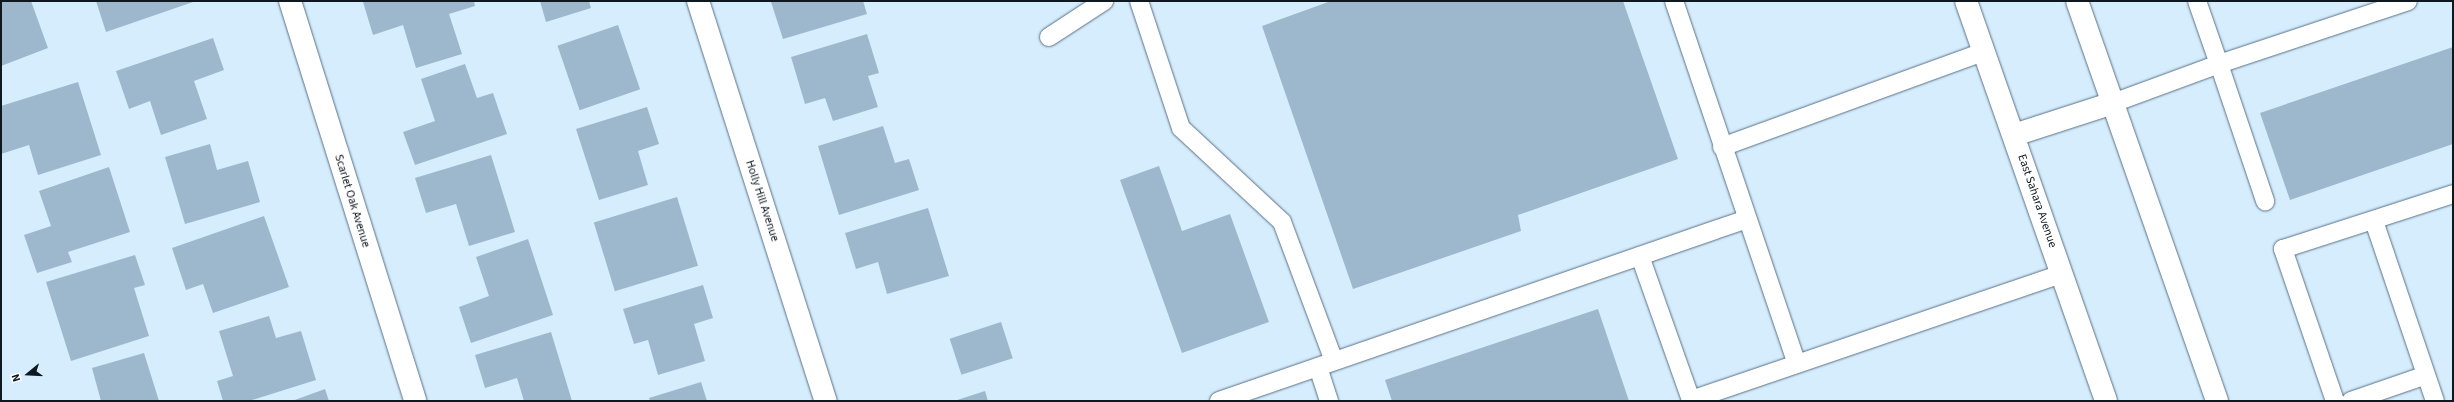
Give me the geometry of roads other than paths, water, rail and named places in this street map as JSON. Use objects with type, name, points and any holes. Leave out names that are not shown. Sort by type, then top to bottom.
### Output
[{"type":"main road","name":"Scarlet Oak Avenue","points":[[290,1],[415,401]]},
{"type":"main road","name":"Holly Hill Avenue","points":[[698,1],[826,401]]},
{"type":"main road","name":"East Sahara Avenue","points":[[1966,1],[2106,401]]},
{"type":"main road","points":[[2077,1],[2217,401]]},
{"type":"main road","points":[[2014,135],[2113,103]]},
{"type":"lane","points":[[1049,37],[1104,1]]},
{"type":"lane","points":[[1139,1],[1181,128],[1282,222],[1326,364],[1329,401]]},
{"type":"lane","points":[[1674,1],[1722,147],[1796,362]]},
{"type":"lane","points":[[2197,1],[2265,201]]},
{"type":"lane","points":[[2113,103],[2219,64],[2408,1]]},
{"type":"lane","points":[[1722,147],[1983,52]]},
{"type":"lane","points":[[2335,401],[2283,248],[2374,221],[2453,194]]},
{"type":"lane","points":[[1219,401],[1747,219]]},
{"type":"lane","points":[[2374,221],[2435,401]]},
{"type":"lane","points":[[1640,256],[1691,400],[1796,362],[2062,274]]},
{"type":"lane","points":[[2351,401],[2426,375]]}]
